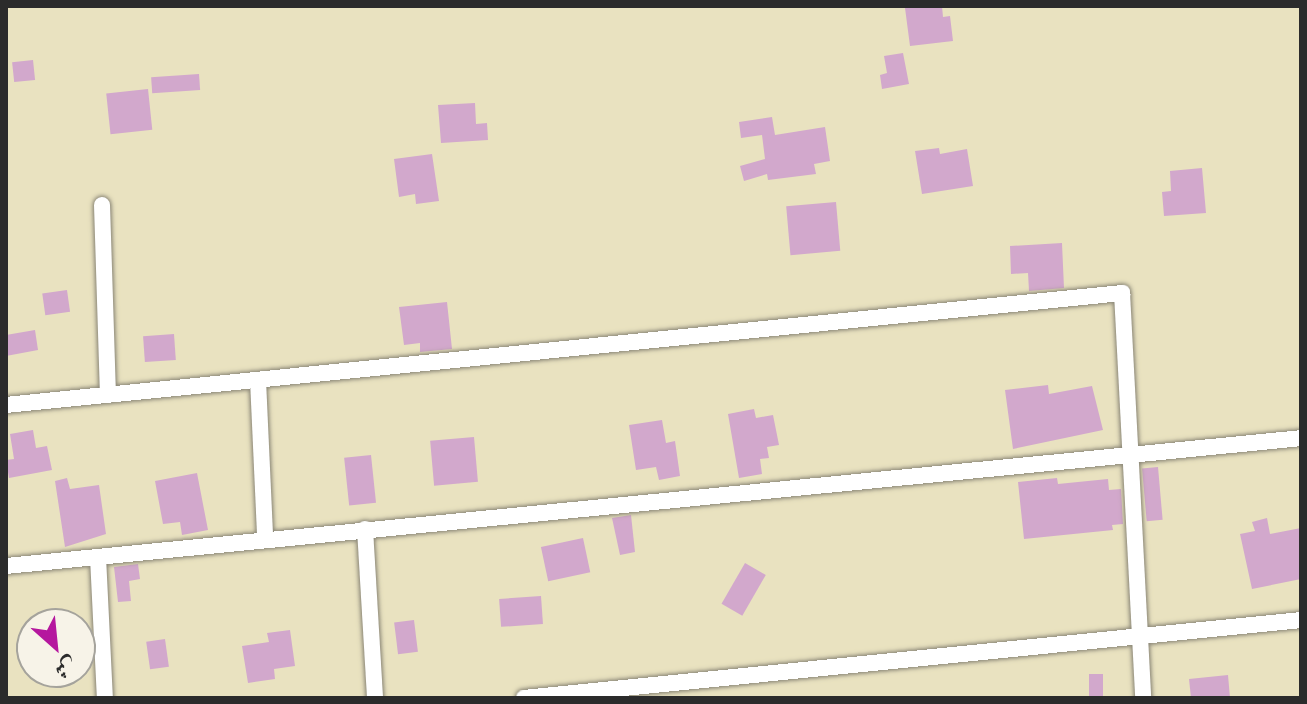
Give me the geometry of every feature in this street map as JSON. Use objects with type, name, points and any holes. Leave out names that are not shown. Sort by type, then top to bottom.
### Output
[{"type":"street","points":[[102,205],[108,395]]},
{"type":"street","points":[[6,405],[1122,293],[1143,698]]},
{"type":"street","points":[[258,380],[265,537]]},
{"type":"street","points":[[6,566],[265,537],[1301,438]]},
{"type":"street","points":[[365,529],[375,698]]},
{"type":"street","points":[[98,557],[105,698]]},
{"type":"street","points":[[524,698],[1301,620]]},
{"type":"building","points":[[942,6],[943,17],[950,16],[953,41],[910,46],[905,8]]},
{"type":"building","points":[[903,53],[909,84],[882,89],[880,75],[887,73],[884,56]]},
{"type":"building","points":[[33,60],[35,80],[14,82],[12,62]]},
{"type":"building","points":[[199,74],[200,90],[152,93],[151,77]]},
{"type":"building","points":[[148,89],[152,130],[111,134],[106,93]]},
{"type":"building","points":[[475,103],[476,124],[487,123],[488,140],[441,143],[438,105]]},
{"type":"building","points":[[772,117],[775,135],[825,127],[830,161],[814,164],[816,174],[768,180],[767,174],[744,181],[740,166],[765,159],[762,135],[741,138],[739,122]]},
{"type":"building","points":[[939,148],[940,154],[967,149],[973,186],[922,194],[915,151]]},
{"type":"building","points":[[432,154],[439,201],[416,204],[415,194],[399,197],[394,159]]},
{"type":"building","points":[[1202,168],[1206,213],[1164,216],[1162,192],[1171,191],[1170,171]]},
{"type":"building","points":[[836,202],[840,251],[790,255],[786,206]]},
{"type":"building","points":[[1062,243],[1064,288],[1029,291],[1028,273],[1011,274],[1010,246]]},
{"type":"building","points":[[67,290],[70,312],[45,315],[42,293]]},
{"type":"building","points":[[447,302],[452,349],[420,352],[420,343],[404,345],[399,307]]},
{"type":"building","points":[[35,330],[38,350],[6,356],[6,335]]},
{"type":"building","points":[[174,334],[176,360],[145,362],[143,336]]},
{"type":"building","points":[[1048,385],[1049,394],[1092,386],[1103,430],[1013,449],[1005,390]]},
{"type":"building","points":[[754,409],[756,418],[773,415],[779,445],[767,447],[769,458],[760,459],[762,474],[739,478],[728,414]]},
{"type":"building","points":[[662,420],[666,443],[675,441],[680,476],[659,480],[656,467],[636,470],[629,425]]},
{"type":"building","points":[[33,430],[36,448],[47,446],[52,470],[9,478],[6,460],[14,459],[10,434]]},
{"type":"building","points":[[474,437],[478,482],[434,486],[430,441]]},
{"type":"building","points":[[371,455],[376,503],[349,506],[344,458]]},
{"type":"building","points":[[1158,467],[1163,520],[1147,521],[1142,468]]},
{"type":"building","points":[[197,473],[208,530],[182,535],[180,522],[163,524],[155,481]]},
{"type":"building","points":[[67,478],[70,489],[99,485],[106,534],[65,547],[55,481]]},
{"type":"building","points":[[1057,478],[1058,484],[1108,479],[1109,490],[1121,489],[1123,524],[1112,525],[1113,530],[1024,539],[1018,482]]},
{"type":"building","points":[[631,515],[635,552],[620,555],[612,518]]},
{"type":"building","points":[[1267,518],[1270,534],[1301,528],[1301,579],[1252,589],[1240,534],[1255,531],[1252,522]]},
{"type":"building","points":[[583,538],[590,572],[548,581],[541,547]]},
{"type":"building","points":[[745,563],[766,575],[742,616],[722,604]]},
{"type":"building","points":[[138,564],[140,579],[129,581],[131,601],[118,602],[114,567]]},
{"type":"building","points":[[541,596],[543,624],[501,627],[499,599]]},
{"type":"building","points":[[414,620],[418,652],[398,654],[394,622]]},
{"type":"building","points":[[290,630],[295,666],[274,669],[275,679],[248,683],[242,646],[269,642],[267,633]]},
{"type":"building","points":[[165,639],[169,667],[150,669],[146,642]]},
{"type":"building","points":[[1089,674],[1103,674],[1103,698],[1089,698]]},
{"type":"building","points":[[1228,675],[1230,698],[1191,698],[1189,679]]}]
